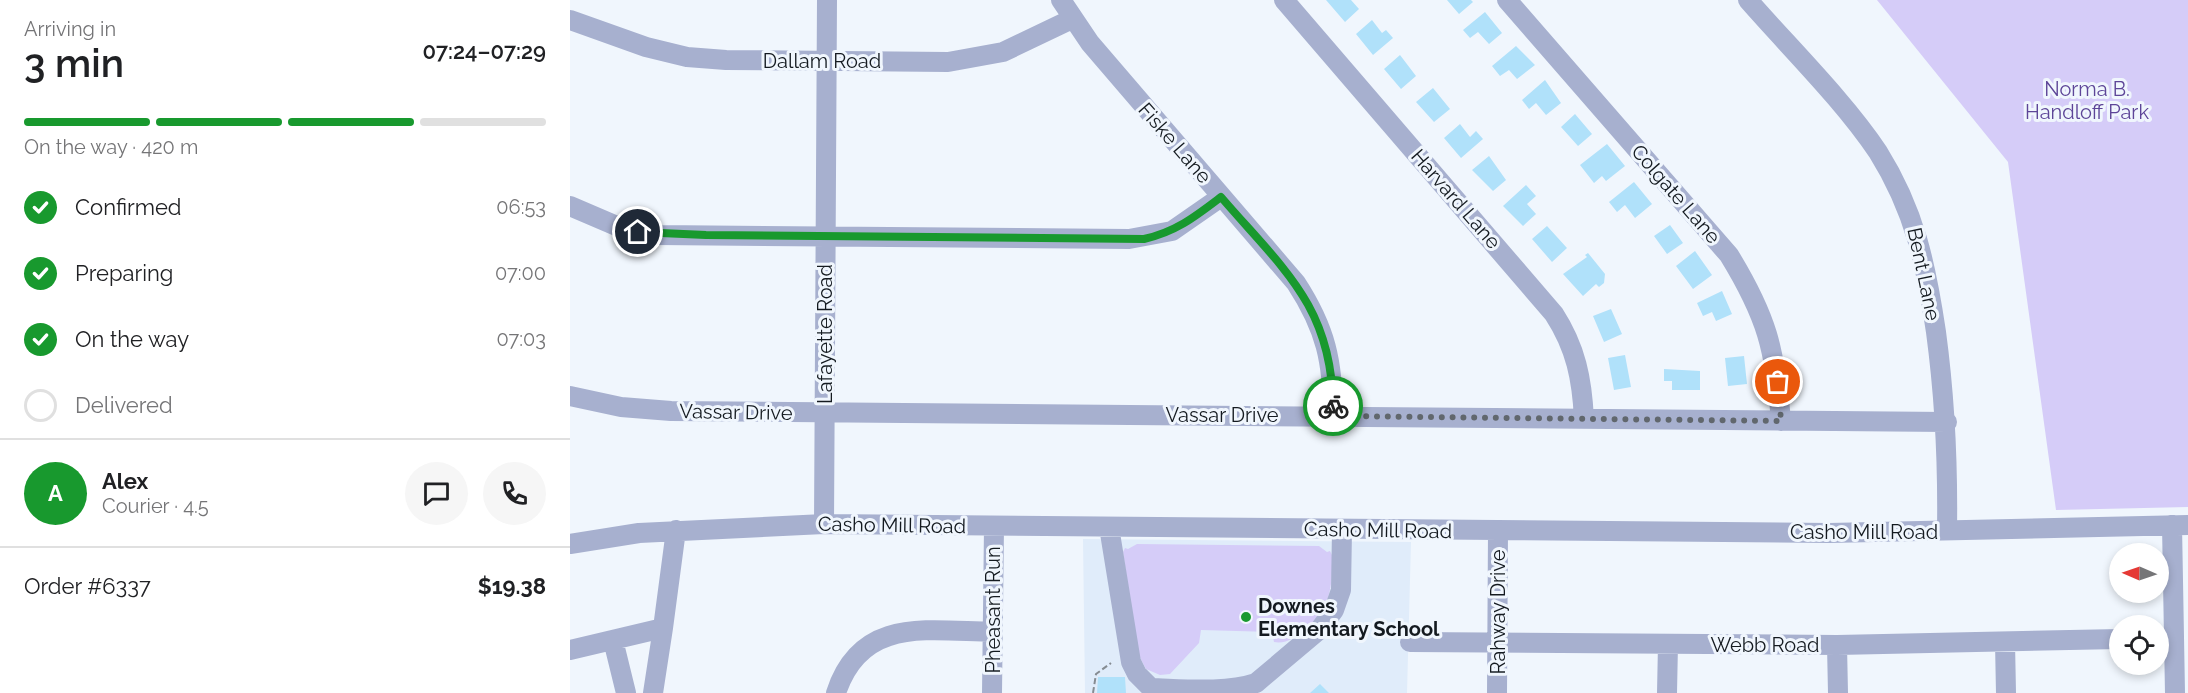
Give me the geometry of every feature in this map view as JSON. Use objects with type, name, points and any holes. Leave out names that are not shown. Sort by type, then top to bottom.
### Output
[{"type":"street","name":"Lafayette Road","points":[[824,524],[827,0]]},
{"type":"street","name":"Fiske Lane","points":[[1061,0],[1090,43],[1296,283],[1309,302],[1325,337],[1330,357],[1333,416]]},
{"type":"street","name":"Harvard Lane","points":[[1284,0],[1554,314],[1570,342],[1579,368],[1584,419]]},
{"type":"street","name":"Colgate Lane","points":[[1507,0],[1729,255],[1752,293],[1765,322],[1776,363],[1781,421]]},
{"type":"street","name":"Bent Lane","points":[[1748,0],[1869,141],[1902,197],[1918,236],[1927,273],[1947,422],[1947,531]]},
{"type":"street","name":"Dallam Road","points":[[570,20],[656,50],[687,57],[827,61],[968,60],[1003,52],[1072,19]]},
{"type":"street","points":[[570,206],[619,227],[648,234],[1144,239],[1179,228],[1221,197]]},
{"type":"street","name":"Vassar Drive","points":[[570,396],[599,404],[645,410],[1947,422]]},
{"type":"street","name":"Casho Mill Road","points":[[570,544],[623,534],[824,524],[1498,531],[1947,531],[2180,525]]},
{"type":"street","points":[[2169,615],[2180,525]]},
{"type":"street","name":"Pheasant Run","points":[[992,693],[994,526]]},
{"type":"street","points":[[1109,527],[1131,662],[1137,675],[1151,688],[1217,689],[1246,687],[1256,683],[1328,619],[1341,590],[1342,530]]},
{"type":"street","points":[[653,693],[676,530]]},
{"type":"street","name":"Rahway Drive","points":[[1497,693],[1498,531]]},
{"type":"street","points":[[570,650],[663,628]]},
{"type":"street","points":[[836,693],[849,664],[870,643],[884,636],[913,631],[993,632]]},
{"type":"street","name":"Webb Road","points":[[1410,642],[1837,645],[2109,639]]},
{"type":"street","points":[[613,640],[626,693]]},
{"type":"street","points":[[2005,642],[2006,693]]},
{"type":"street","points":[[1667,693],[1668,644]]},
{"type":"street","points":[[1837,645],[1838,693]]},
{"type":"street","points":[[2169,657],[2175,693]]},
{"type":"path","points":[[1093,693],[1096,674],[1111,663]]},
{"type":"shaded area","name":"Downes Elementary School","points":[[1083,539],[1411,542],[1407,693],[1085,693]]},
{"type":"green space","name":"Norma B. Handloff Park","points":[[1877,0],[2188,0],[2188,507],[2056,510],[2008,162]]},
{"type":"green space","points":[[1137,544],[1319,546],[1327,552],[1330,551],[1332,555],[1332,577],[1328,597],[1325,606],[1313,622],[1290,640],[1274,642],[1272,632],[1201,630],[1199,643],[1170,674],[1160,675],[1146,669],[1138,654],[1123,552],[1125,548],[1128,549]]},
{"type":"building","points":[[1326,0],[1351,0],[1359,9],[1345,22]]},
{"type":"building","points":[[1447,0],[1471,0],[1473,2],[1459,14]]},
{"type":"building","points":[[1485,12],[1502,33],[1489,44],[1478,32],[1470,38],[1463,30]]},
{"type":"building","points":[[1372,20],[1382,33],[1386,30],[1393,38],[1373,55],[1356,34]]},
{"type":"building","points":[[1516,46],[1535,65],[1517,79],[1509,70],[1500,76],[1492,66]]},
{"type":"building","points":[[1400,55],[1416,76],[1401,89],[1384,69]]},
{"type":"building","points":[[1545,80],[1561,103],[1546,115],[1536,103],[1529,109],[1522,100]]},
{"type":"building","points":[[1433,88],[1450,109],[1434,122],[1416,102]]},
{"type":"building","points":[[1575,114],[1592,134],[1578,146],[1561,127]]},
{"type":"building","points":[[1460,124],[1470,137],[1476,131],[1483,139],[1461,158],[1444,138]]},
{"type":"building","points":[[1607,144],[1625,166],[1606,181],[1602,176],[1594,183],[1580,165]]},
{"type":"building","points":[[1489,156],[1506,180],[1493,191],[1472,170]]},
{"type":"building","points":[[1634,182],[1652,204],[1635,218],[1625,205],[1617,212],[1609,202]]},
{"type":"building","points":[[1526,185],[1536,196],[1527,204],[1536,214],[1523,226],[1503,206]]},
{"type":"building","points":[[1670,225],[1683,243],[1667,254],[1654,236]]},
{"type":"building","points":[[1547,226],[1567,248],[1552,262],[1532,239]]},
{"type":"building","points":[[1695,251],[1712,275],[1693,289],[1676,266]]},
{"type":"building","points":[[1588,253],[1605,274],[1604,283],[1599,287],[1596,284],[1583,296],[1563,274],[1587,257],[1585,255]]},
{"type":"building","points":[[1722,291],[1732,314],[1716,321],[1712,312],[1703,316],[1697,303]]},
{"type":"building","points":[[1611,309],[1622,334],[1604,342],[1593,316]]},
{"type":"building","points":[[1625,355],[1631,387],[1614,390],[1608,358]]},
{"type":"building","points":[[1744,356],[1747,384],[1728,386],[1725,358]]},
{"type":"building","points":[[1664,369],[1700,371],[1700,390],[1672,390],[1672,381],[1664,381]]},
{"type":"building","points":[[1098,677],[1125,677],[1126,693],[1097,693]]},
{"type":"building","name":"Downes Elementary School","points":[[1320,684],[1329,693],[1310,693]]},
{"type":"way so far","points":[[1333,406],[1333,416],[1781,421],[1778,382]]},
{"type":"place","name":"Downes Elementary School","points":[[1246,617]]},
{"type":"route","points":[[638,232],[658,235],[1144,239],[1160,236],[1185,224],[1221,197],[1296,283],[1309,302],[1325,337],[1330,357],[1333,406]]}]
